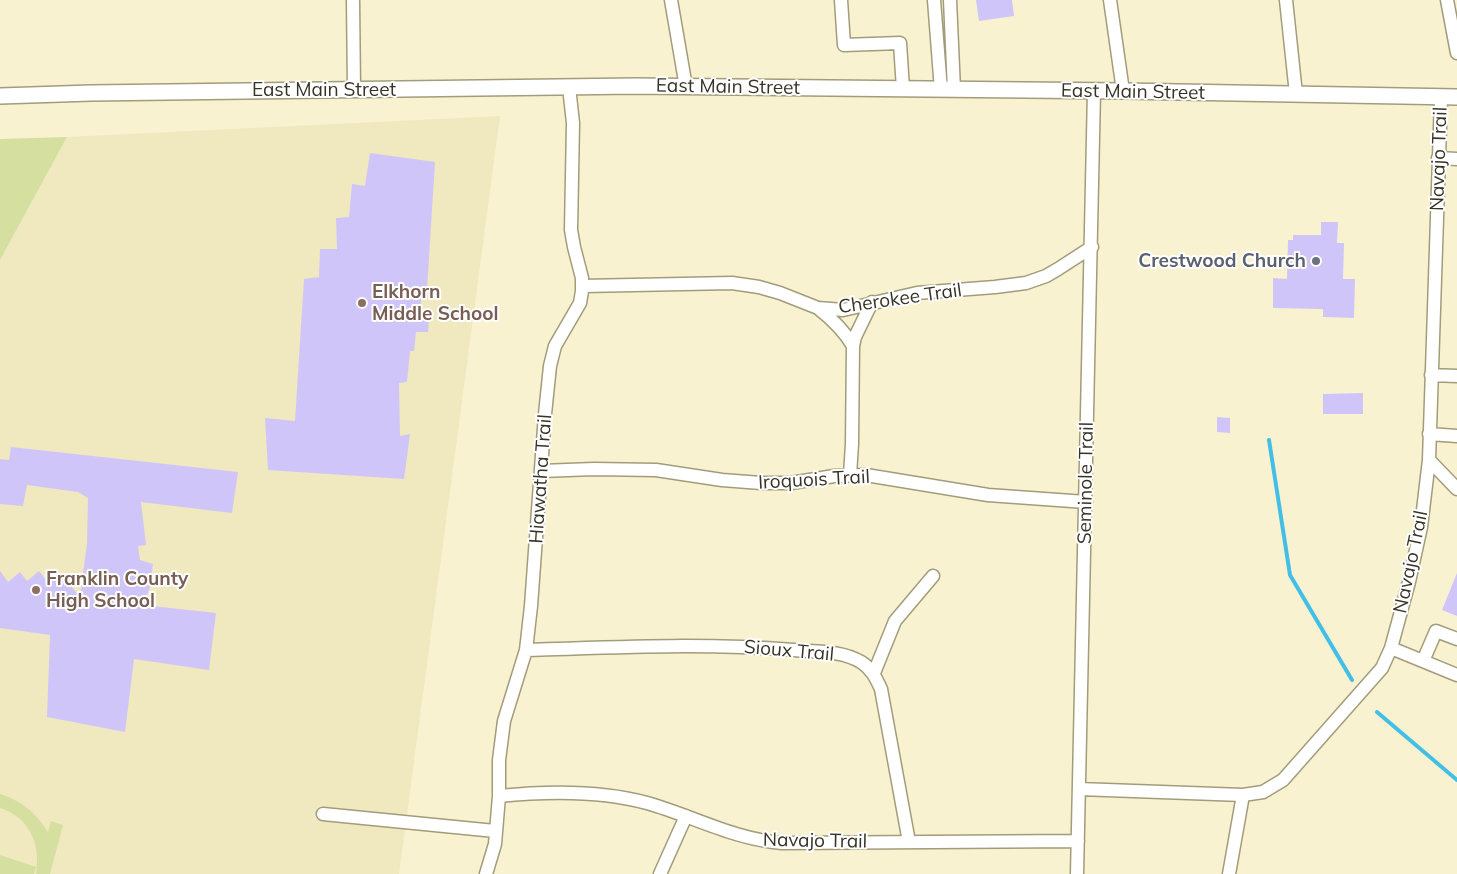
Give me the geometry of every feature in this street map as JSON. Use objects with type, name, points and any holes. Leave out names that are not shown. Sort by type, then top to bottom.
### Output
[{"type":"main road","name":"East Main Street","points":[[0,96],[91,93],[686,87],[1123,91],[1457,97]]},
{"type":"street","points":[[353,0],[354,90]]},
{"type":"street","points":[[671,0],[686,87]]},
{"type":"street","points":[[842,0],[844,44],[900,42],[903,89]]},
{"type":"street","points":[[934,0],[948,90]]},
{"type":"street","points":[[948,90],[950,0]]},
{"type":"street","points":[[1110,0],[1123,91]]},
{"type":"street","points":[[1286,0],[1296,94]]},
{"type":"street","points":[[1446,0],[1457,53]]},
{"type":"street","name":"Hiawatha Trail","points":[[486,874],[494,844],[499,796],[499,760],[504,721],[526,650],[532,606],[541,471],[553,352],[580,303],[583,286],[571,230],[572,123],[569,87]]},
{"type":"street","name":"Seminole Trail","points":[[1077,874],[1094,91]]},
{"type":"street","name":"Navajo Trail","points":[[1079,789],[1243,795],[1263,792],[1283,780],[1382,668],[1391,648],[1409,582],[1421,528],[1429,460],[1441,97]]},
{"type":"street","points":[[1438,158],[1457,159]]},
{"type":"street","name":"Cherokee Trail","points":[[583,286],[732,283],[759,287],[780,293],[818,308],[843,310],[917,293],[994,287],[1026,282],[1046,276],[1092,247]]},
{"type":"street","points":[[850,475],[853,346],[855,337],[872,302]]},
{"type":"street","points":[[818,308],[846,333],[853,346]]},
{"type":"street","points":[[1431,375],[1457,376]]},
{"type":"street","points":[[1429,434],[1456,436]]},
{"type":"street","points":[[1429,460],[1457,489]]},
{"type":"street","name":"Iroquois Trail","points":[[541,471],[594,469],[656,470],[761,484],[791,483],[850,475],[886,478],[988,495],[1086,502]]},
{"type":"street","points":[[909,842],[881,689],[874,673],[896,621],[933,576]]},
{"type":"street","points":[[1423,661],[1436,631],[1457,639]]},
{"type":"street","name":"Sioux Trail","points":[[526,650],[627,646],[746,646],[835,653],[861,662],[874,673]]},
{"type":"street","points":[[1391,648],[1457,675]]},
{"type":"street","name":"Navajo Trail","points":[[499,796],[519,794],[606,794],[648,803],[746,838],[782,844],[1078,841]]},
{"type":"street","points":[[1229,874],[1243,795]]},
{"type":"street","points":[[323,814],[495,831]]},
{"type":"street","points":[[660,874],[686,816]]},
{"type":"shaded area","points":[[500,116],[399,874],[0,874],[0,260],[67,137]]},
{"type":"green space","points":[[67,137],[0,260],[0,139]]},
{"type":"green space","points":[[0,794],[28,808],[48,832],[51,821],[63,825],[50,874],[36,874],[37,853],[31,834],[19,818],[0,808]]},
{"type":"green space","points":[[0,855],[36,867],[34,874],[0,874]]},
{"type":"building","points":[[976,0],[1012,0],[1014,16],[979,21]]},
{"type":"building","name":"Elkhorn Middle School","points":[[370,153],[435,162],[427,289],[422,289],[420,318],[429,319],[428,332],[416,332],[414,351],[410,351],[407,382],[399,383],[400,436],[410,434],[404,479],[268,470],[265,418],[295,421],[304,279],[319,277],[320,249],[337,249],[336,218],[349,217],[352,184],[365,186]]},
{"type":"building","name":"Crestwood Church","points":[[1321,222],[1338,222],[1337,243],[1344,243],[1343,279],[1355,279],[1354,318],[1323,317],[1323,309],[1273,308],[1273,278],[1287,279],[1288,240],[1293,240],[1293,235],[1321,235]]},
{"type":"building","points":[[1363,393],[1363,414],[1323,414],[1323,394]]},
{"type":"building","points":[[1217,417],[1230,418],[1230,433],[1217,432]]},
{"type":"building","name":"Franklin County High School","points":[[11,447],[238,472],[232,513],[141,502],[146,545],[138,546],[140,560],[153,564],[150,587],[143,605],[216,613],[209,670],[134,659],[125,732],[47,717],[50,635],[0,628],[0,571],[8,582],[20,572],[27,581],[39,571],[49,584],[61,574],[80,597],[87,543],[88,498],[78,492],[27,485],[23,506],[0,504],[0,459],[9,460]]},
{"type":"building","points":[[1457,573],[1457,616],[1442,610]]},
{"type":"waterway","points":[[1269,440],[1290,575],[1352,680]]},
{"type":"waterway","points":[[1377,712],[1457,780]]},
{"type":"place","name":"Crestwood Church","points":[[1316,261]]},
{"type":"place","name":"Elkhorn Middle School","points":[[362,303]]},
{"type":"place","name":"Franklin County High School","points":[[36,590]]}]
